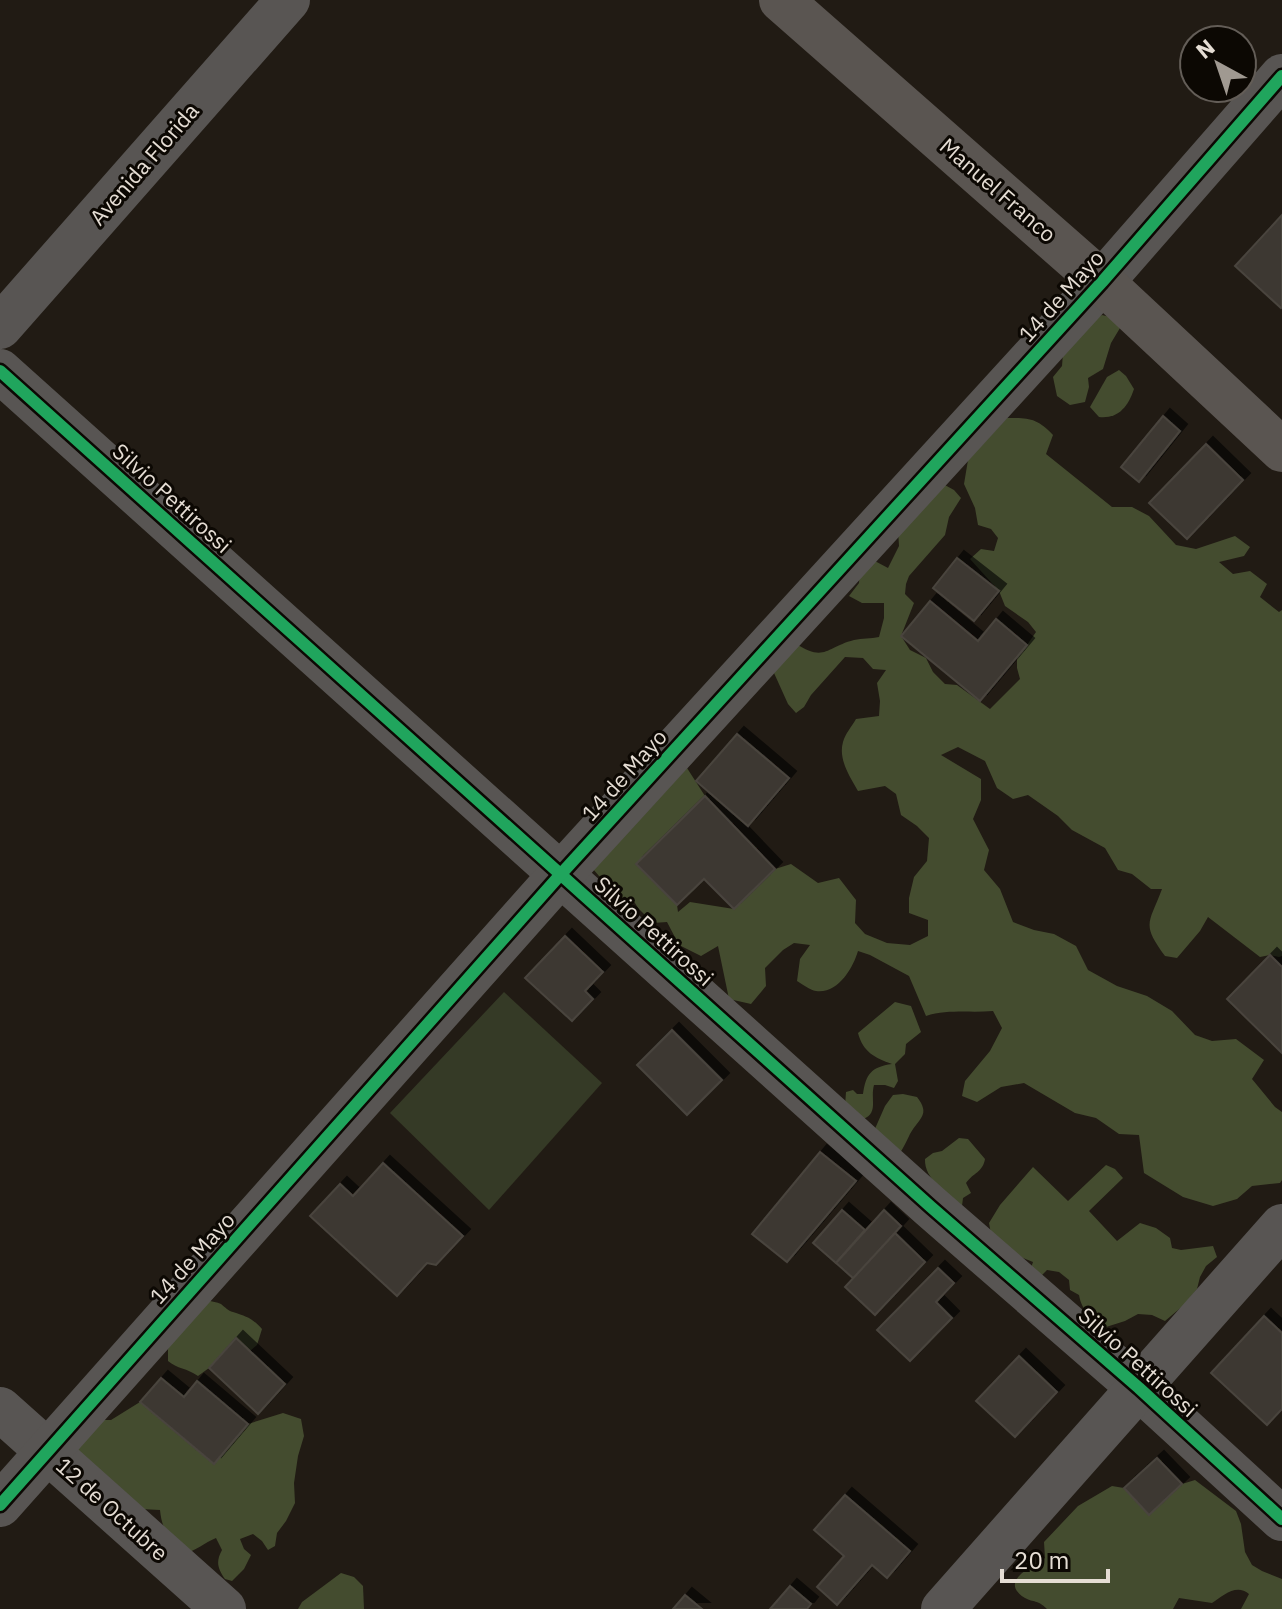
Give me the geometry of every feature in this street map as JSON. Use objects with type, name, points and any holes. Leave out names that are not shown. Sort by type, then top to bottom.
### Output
[{"type":"main road","name":"Manuel Franco","points":[[781,0],[1102,282],[1282,450]]},
{"type":"street","name":"Avenida Florida","points":[[0,327],[288,0]]},
{"type":"street","name":"14 de Mayo","points":[[0,1505],[561,874],[1102,282],[1282,76]]},
{"type":"street","name":"Silvio Pettirossi","points":[[0,371],[1282,1519]]},
{"type":"street","points":[[943,1609],[1282,1226]]},
{"type":"street","name":"12 de Octubre","points":[[0,1409],[224,1609]]},
{"type":"green space","points":[[1102,315],[1118,319],[1120,328],[1111,343],[1103,369],[1088,378],[1085,402],[1070,405],[1057,396],[1053,377],[1062,366],[1063,353],[1090,322]]},
{"type":"green space","points":[[1119,370],[1134,389],[1132,395],[1117,414],[1099,417],[1090,407],[1107,377]]},
{"type":"green space","points":[[1007,418],[1027,419],[1042,425],[1053,435],[1046,454],[1112,507],[1132,507],[1149,516],[1176,545],[1196,549],[1235,536],[1250,547],[1244,556],[1219,562],[1233,574],[1250,571],[1267,584],[1260,597],[1279,612],[1282,610],[1282,956],[1260,957],[1208,917],[1177,958],[1165,956],[1150,930],[1151,917],[1162,889],[1151,889],[1132,874],[1118,870],[1105,848],[1072,830],[1028,795],[1013,799],[997,788],[985,761],[958,747],[941,755],[981,779],[981,800],[973,819],[989,850],[984,870],[1000,889],[1013,922],[1054,934],[1076,946],[1088,970],[1117,986],[1147,996],[1172,1011],[1195,1035],[1212,1041],[1236,1039],[1264,1060],[1252,1079],[1282,1112],[1282,1180],[1280,1183],[1252,1186],[1237,1199],[1213,1206],[1183,1197],[1144,1173],[1139,1135],[1119,1134],[1096,1118],[1075,1113],[1024,1083],[1001,1087],[977,1102],[962,1096],[965,1081],[990,1051],[1002,1028],[993,1011],[926,1016],[909,976],[858,951],[838,984],[824,991],[814,990],[797,981],[800,959],[810,945],[794,943],[765,968],[766,986],[751,1004],[729,999],[718,946],[701,956],[679,945],[667,922],[653,923],[632,898],[625,902],[616,897],[614,884],[593,869],[687,768],[705,796],[637,864],[677,905],[678,912],[690,902],[734,909],[775,869],[791,864],[818,883],[839,878],[856,900],[855,923],[865,934],[887,943],[910,945],[928,936],[928,920],[909,913],[909,898],[914,877],[927,861],[929,838],[901,815],[896,794],[885,786],[858,791],[842,755],[844,739],[856,719],[879,716],[877,683],[886,670],[873,669],[863,658],[845,657],[796,713],[788,704],[774,673],[795,643],[819,653],[854,640],[879,637],[884,603],[862,603],[849,596],[859,583],[860,569],[873,560],[888,568],[899,546],[898,530],[943,484],[961,498],[949,517],[945,535],[909,576],[905,594],[914,603],[901,636],[910,650],[926,658],[933,672],[945,684],[957,685],[990,709],[1020,679],[1017,654],[1036,632],[1028,622],[1005,606],[999,591],[970,559],[981,549],[994,551],[998,538],[991,529],[978,525],[975,508],[964,484],[968,460]]},
{"type":"green space","points":[[504,992],[602,1083],[489,1210],[390,1113]]},
{"type":"green space","points":[[895,1002],[911,1006],[921,1032],[906,1044],[905,1054],[895,1064],[898,1081],[894,1088],[874,1085],[871,1113],[863,1119],[845,1106],[846,1092],[853,1090],[863,1094],[871,1073],[892,1064],[870,1053],[858,1033]]},
{"type":"green space","points":[[893,1095],[917,1097],[923,1112],[900,1153],[874,1131]]},
{"type":"green space","points":[[959,1138],[968,1139],[985,1159],[980,1170],[966,1183],[971,1193],[963,1198],[962,1206],[933,1180],[925,1159]]},
{"type":"green space","points":[[1106,1165],[1123,1178],[1089,1211],[1117,1241],[1140,1223],[1156,1228],[1170,1238],[1172,1248],[1181,1250],[1213,1246],[1217,1257],[1206,1266],[1197,1289],[1165,1321],[1152,1315],[1138,1314],[1106,1327],[1088,1314],[1079,1295],[1070,1290],[1069,1280],[1059,1272],[1047,1270],[1034,1283],[1029,1274],[1033,1262],[992,1239],[989,1223],[1000,1205],[1033,1167],[1068,1201]]},
{"type":"green space","points":[[208,1300],[249,1318],[262,1329],[257,1345],[250,1351],[235,1338],[198,1376],[168,1361],[168,1349]]},
{"type":"green space","points":[[140,1402],[214,1464],[248,1424],[283,1413],[301,1419],[304,1436],[294,1483],[295,1503],[277,1533],[275,1546],[268,1550],[253,1534],[240,1539],[251,1555],[244,1569],[232,1581],[225,1579],[219,1568],[222,1550],[216,1538],[184,1554],[168,1534],[160,1510],[141,1509],[75,1459],[85,1424],[111,1420]]},
{"type":"green space","points":[[1195,1480],[1236,1511],[1245,1552],[1252,1565],[1282,1579],[1282,1609],[1241,1609],[1249,1594],[1239,1590],[1212,1603],[1179,1598],[1173,1609],[1047,1609],[1018,1592],[1016,1580],[1045,1558],[1044,1542],[1078,1506],[1112,1486],[1182,1484]]},
{"type":"green space","points":[[341,1573],[354,1577],[363,1586],[364,1609],[298,1609],[302,1602]]},
{"type":"building","points":[[1282,215],[1282,307],[1281,308],[1235,266]]},
{"type":"building","points":[[1163,416],[1180,431],[1139,482],[1121,467]]},
{"type":"building","points":[[1206,444],[1243,480],[1187,539],[1149,503]]},
{"type":"building","points":[[957,558],[999,591],[974,621],[933,588]]},
{"type":"building","points":[[930,601],[978,641],[996,619],[1027,645],[980,701],[901,636]]},
{"type":"building","points":[[737,734],[789,778],[748,826],[696,781]]},
{"type":"building","points":[[705,796],[775,869],[734,909],[704,879],[677,905],[636,864]]},
{"type":"building","points":[[565,936],[603,972],[585,991],[593,999],[572,1021],[525,978]]},
{"type":"building","points":[[1270,955],[1282,967],[1282,1053],[1227,999]]},
{"type":"building","points":[[672,1030],[722,1080],[687,1115],[637,1065]]},
{"type":"building","points":[[820,1152],[856,1181],[787,1262],[752,1234]]},
{"type":"building","points":[[383,1163],[463,1236],[436,1265],[427,1263],[397,1296],[310,1216],[340,1184],[353,1196]]},
{"type":"building","points":[[842,1210],[865,1230],[836,1263],[813,1243]]},
{"type":"building","points":[[884,1210],[901,1226],[854,1279],[836,1263]]},
{"type":"building","points":[[895,1233],[925,1262],[875,1315],[845,1287]]},
{"type":"building","points":[[938,1268],[954,1283],[936,1302],[952,1318],[910,1361],[877,1330]]},
{"type":"building","points":[[1264,1316],[1282,1333],[1282,1409],[1267,1425],[1211,1373]]},
{"type":"building","points":[[236,1338],[285,1384],[258,1414],[209,1368]]},
{"type":"building","points":[[1019,1356],[1057,1392],[1015,1437],[976,1401]]},
{"type":"building","points":[[161,1378],[184,1397],[197,1381],[248,1424],[214,1464],[140,1402]]},
{"type":"building","points":[[1157,1458],[1182,1484],[1149,1515],[1124,1488]]},
{"type":"building","points":[[845,1495],[910,1551],[887,1578],[872,1565],[837,1605],[817,1587],[844,1556],[814,1530]]},
{"type":"building","points":[[790,1586],[811,1604],[807,1609],[770,1609]]},
{"type":"building","points":[[685,1595],[702,1609],[673,1609]]},
{"type":"cycle path","points":[[0,1505],[561,874],[1102,282],[1282,76]]},
{"type":"cycle path","points":[[0,371],[1282,1519]]}]
